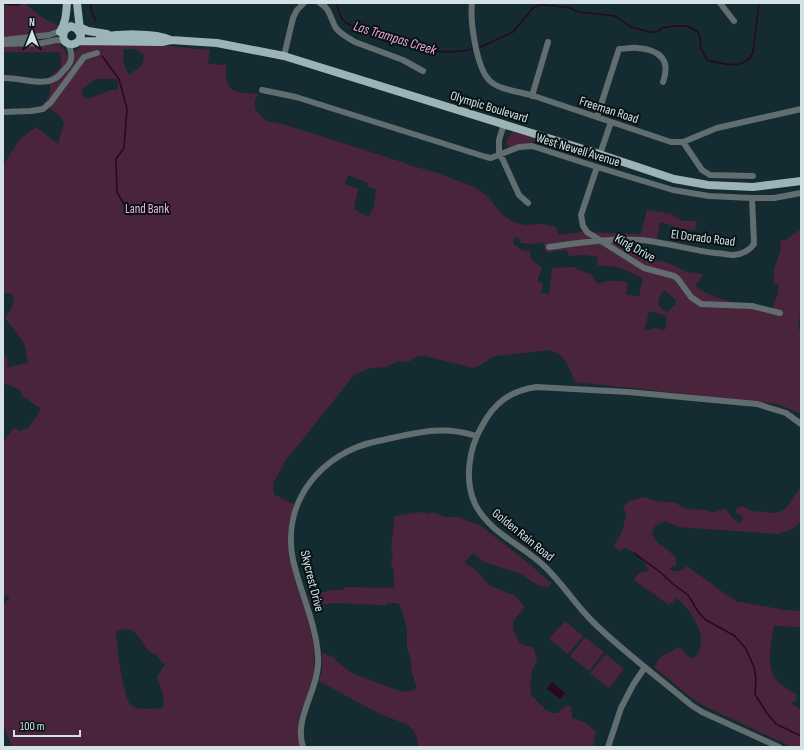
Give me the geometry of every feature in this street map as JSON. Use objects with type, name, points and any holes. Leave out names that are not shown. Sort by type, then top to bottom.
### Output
[{"type":"main road","points":[[64,30],[63,27],[67,3]]},
{"type":"main road","points":[[70,3],[70,19],[62,35],[75,39],[77,3]]},
{"type":"main road","name":"Olympic Boulevard","points":[[64,30],[74,27],[75,39]]},
{"type":"main road","name":"Olympic Boulevard","points":[[75,39],[88,31],[112,35],[164,37],[170,40]]},
{"type":"main road","name":"Olympic Boulevard","points":[[75,39],[162,42],[170,40],[217,43],[284,56],[600,154],[674,179],[708,185],[753,187],[801,181]]},
{"type":"street","points":[[284,56],[293,18],[297,10],[304,3]]},
{"type":"street","points":[[320,3],[328,9],[336,29],[355,42],[403,60],[423,71]]},
{"type":"street","name":"Freeman Road","points":[[472,3],[474,38],[479,58],[489,80],[507,90],[532,96],[671,142],[683,142],[717,128],[801,109]]},
{"type":"street","points":[[720,3],[734,21]]},
{"type":"street","name":"Olympic Boulevard","points":[[3,40],[49,35],[64,30]]},
{"type":"street","name":"Olympic Boulevard","points":[[3,44],[39,43],[75,39]]},
{"type":"street","points":[[3,78],[17,78],[44,82],[57,78],[72,60],[71,57],[75,39]]},
{"type":"street","points":[[532,96],[548,42]]},
{"type":"street","points":[[596,117],[619,49],[638,47],[658,53],[665,62],[667,71],[664,82]]},
{"type":"street","points":[[3,112],[43,109],[51,102],[84,57],[97,53]]},
{"type":"street","name":"West Newell Avenue","points":[[262,90],[296,97],[491,158],[519,147],[532,146],[673,190],[709,196],[752,198],[774,198],[801,193]]},
{"type":"street","points":[[600,154],[611,122]]},
{"type":"street","points":[[504,124],[499,140],[499,154],[504,160],[518,195],[528,203]]},
{"type":"street","points":[[683,142],[702,170],[710,175],[753,176]]},
{"type":"street","name":"King Drive","points":[[597,167],[581,215],[583,226],[587,232],[644,268],[674,276],[678,279],[691,297],[701,304],[752,306],[780,313]]},
{"type":"street","name":"El Dorado Road","points":[[599,240],[641,240],[733,255],[744,253],[754,244],[752,198]]},
{"type":"street","points":[[548,247],[599,240]]},
{"type":"street","name":"Golden Rain Road","points":[[779,747],[702,712],[691,705],[594,623],[549,570],[494,528],[482,516],[475,503],[468,476],[470,459],[476,436],[493,408],[507,396],[526,388],[536,387],[628,392],[757,404],[786,413],[801,424]]},
{"type":"street","name":"Skycrest Drive","points":[[303,747],[300,739],[301,725],[314,687],[318,657],[315,635],[293,558],[292,528],[296,509],[302,495],[323,467],[340,454],[358,446],[434,430],[457,431],[476,436]]},
{"type":"street","points":[[608,747],[621,708],[633,685],[645,667]]},
{"type":"green space","points":[[24,3],[43,18],[61,27],[54,32],[3,37],[3,5]]},
{"type":"green space","name":"Land Bank","points":[[59,44],[67,55],[74,54],[80,46],[90,44],[159,45],[210,50],[208,64],[226,65],[227,81],[232,90],[243,93],[259,94],[255,100],[255,109],[266,121],[286,125],[408,165],[435,172],[476,188],[487,196],[503,215],[513,222],[525,225],[542,224],[556,227],[558,235],[581,232],[641,234],[647,210],[671,214],[682,221],[697,221],[695,231],[660,222],[657,240],[638,238],[632,253],[642,258],[666,262],[687,272],[704,274],[695,286],[713,296],[732,302],[772,309],[778,293],[779,285],[774,284],[774,269],[780,252],[781,240],[786,240],[801,229],[801,306],[798,328],[801,331],[801,414],[778,404],[575,382],[569,367],[563,358],[559,354],[549,350],[496,356],[473,368],[424,356],[418,356],[410,361],[396,362],[387,367],[370,368],[354,375],[286,460],[273,483],[274,494],[295,505],[289,522],[289,557],[310,626],[314,648],[313,680],[301,711],[298,724],[300,747],[12,747],[3,724],[3,605],[10,597],[3,594],[3,442],[14,428],[20,431],[29,427],[41,409],[22,396],[21,391],[10,385],[3,384],[3,355],[7,357],[8,367],[28,363],[28,361],[24,343],[5,318],[13,305],[14,299],[10,293],[3,293],[3,165],[20,139],[36,127],[58,144],[64,123],[61,117],[44,104],[50,94],[50,76],[61,66],[60,52],[3,52],[3,47]],"holes":[[[124,49],[135,49],[144,55],[142,65],[129,75],[123,56]],[[95,79],[118,80],[117,90],[111,90],[88,99],[84,97],[81,90]],[[348,175],[368,183],[367,187],[376,189],[374,207],[368,217],[354,209],[358,189],[345,184]],[[514,237],[521,239],[520,243],[531,244],[543,242],[545,250],[549,253],[567,250],[569,256],[585,255],[598,257],[597,265],[618,267],[643,278],[639,297],[626,294],[628,283],[612,280],[597,284],[591,274],[578,270],[575,267],[552,268],[549,294],[541,293],[543,283],[538,282],[538,277],[542,268],[530,258],[530,251],[522,250],[513,244]],[[664,290],[676,300],[676,304],[668,312],[659,305],[659,297]],[[649,311],[667,316],[665,330],[655,328],[644,331]],[[126,629],[133,631],[145,647],[165,664],[157,677],[163,696],[163,708],[135,708],[129,702],[123,684],[116,633],[117,631]]]},
{"type":"green space","points":[[513,131],[536,139],[534,142],[508,147],[506,141]]},
{"type":"green space","points":[[801,487],[801,521],[793,529],[777,534],[678,527],[665,521],[655,526],[652,534],[658,543],[676,557],[676,565],[669,569],[679,571],[683,570],[687,566],[735,601],[785,610],[801,611],[801,627],[774,626],[770,657],[770,666],[773,673],[785,688],[796,694],[796,700],[791,703],[801,710],[801,747],[792,747],[698,703],[654,667],[661,657],[679,647],[690,658],[695,657],[701,642],[698,626],[688,610],[677,598],[669,605],[634,580],[638,573],[648,571],[645,563],[640,557],[626,548],[619,551],[613,546],[619,539],[622,532],[626,513],[623,510],[624,506],[630,501],[644,497],[655,501],[676,503],[685,509],[707,510],[713,513],[725,508],[732,518],[740,523],[743,519],[741,515],[736,513],[736,509],[742,506],[752,511],[774,513],[780,512],[785,509]]},
{"type":"green space","points":[[421,512],[429,514],[432,512],[445,517],[458,517],[483,527],[551,583],[549,587],[539,586],[521,574],[484,562],[473,553],[465,562],[468,566],[469,565],[477,571],[489,585],[515,596],[525,607],[513,621],[513,630],[519,642],[534,648],[537,660],[532,671],[530,688],[531,695],[546,710],[552,713],[557,713],[566,706],[571,706],[572,718],[586,723],[596,732],[593,747],[418,747],[414,731],[408,725],[378,713],[319,681],[322,670],[322,653],[333,657],[351,673],[405,692],[417,689],[411,669],[412,665],[407,647],[407,629],[401,607],[398,603],[388,603],[385,606],[336,603],[311,605],[308,596],[332,590],[342,590],[346,587],[394,588],[394,572],[391,562],[393,555],[391,547],[395,516]]},
{"type":"green space","points":[[565,621],[583,636],[568,654],[549,639]]},
{"type":"green space","points":[[585,637],[604,652],[589,671],[570,656]]},
{"type":"green space","points":[[606,654],[624,669],[609,688],[590,673]]},
{"type":"shaded area","points":[[552,682],[565,693],[560,699],[547,689]]},
{"type":"waterway","name":"Las Trampas Creek","points":[[3,4],[16,5],[23,3]]},
{"type":"waterway","points":[[90,3],[96,21]]},
{"type":"waterway","name":"Las Trampas Creek","points":[[337,3],[342,18],[347,24],[352,26],[381,32],[416,47],[432,51],[457,52],[474,49]]},
{"type":"waterway","name":"Las Trampas Creek","points":[[478,48],[513,32],[533,8],[539,5],[546,5],[570,8],[579,12],[615,16],[631,27],[650,32],[657,32],[662,28],[674,26],[687,26],[698,32],[701,48],[707,60],[733,65],[745,62],[750,58],[753,52],[759,3]]},
{"type":"waterway","points":[[102,56],[119,79],[127,109],[124,148],[116,159],[117,192],[131,216]]},
{"type":"waterway","points":[[634,553],[688,595],[699,613],[706,620],[735,636],[746,649],[754,667],[756,678],[755,694],[766,712],[776,724],[801,736]]}]
